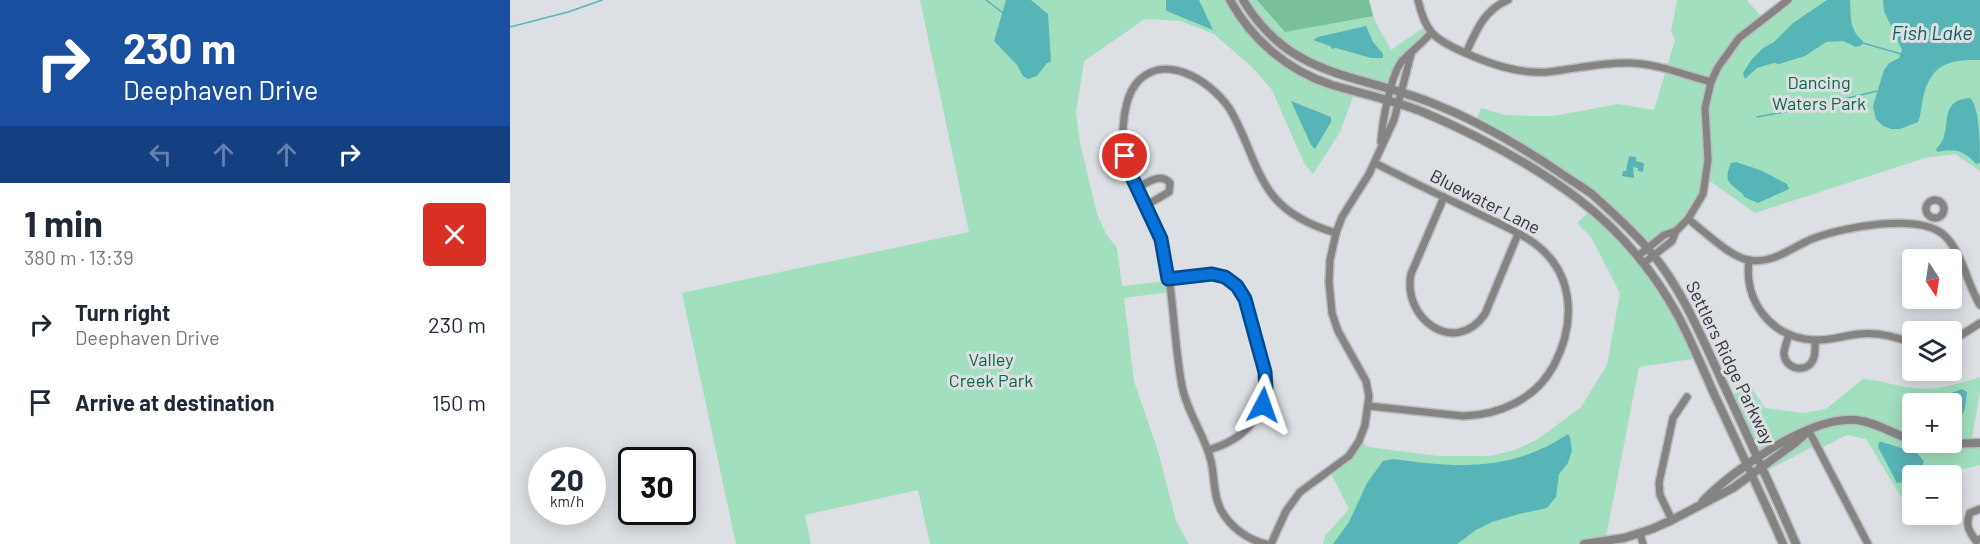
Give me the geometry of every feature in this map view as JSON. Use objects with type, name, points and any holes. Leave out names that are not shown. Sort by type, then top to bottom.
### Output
[{"type":"street","name":"Settlers Ridge Parkway","points":[[1230,0],[1242,20],[1259,40],[1294,67],[1330,84],[1399,103],[1496,146],[1577,198],[1611,227],[1641,260],[1677,314],[1784,544]]},
{"type":"street","name":"Settlers Ridge Parkway","points":[[1243,0],[1276,40],[1310,63],[1334,74],[1401,91],[1483,125],[1528,151],[1592,195],[1648,248],[1678,293],[1703,339],[1796,544]]},
{"type":"street","points":[[1418,0],[1420,14],[1431,33],[1446,44],[1492,65],[1525,72],[1549,72],[1600,64],[1631,63],[1664,68],[1711,82]]},
{"type":"street","points":[[1466,53],[1484,17],[1508,0]]},
{"type":"street","points":[[1641,260],[1654,256],[1672,241],[1676,231],[1688,219],[1702,194],[1708,171],[1705,108],[1711,82],[1718,67],[1739,38],[1788,0]]},
{"type":"street","points":[[1381,145],[1391,88],[1398,68],[1403,60],[1431,33]]},
{"type":"street","points":[[1271,544],[1286,511],[1300,492],[1348,456],[1362,433],[1368,406],[1366,381],[1338,331],[1332,313],[1329,272],[1336,233],[1348,206],[1375,163],[1394,120],[1411,54]]},
{"type":"street","points":[[1266,544],[1245,536],[1232,526],[1221,510],[1215,495],[1208,450],[1183,392],[1161,239],[1128,166],[1124,147],[1123,126],[1130,95],[1136,83],[1148,73],[1162,68],[1176,69],[1192,77],[1224,102],[1231,111],[1264,182],[1275,198],[1304,221],[1336,233]]},
{"type":"street","name":"Bluewater Lane","points":[[1368,406],[1478,416],[1517,402],[1536,390],[1550,374],[1566,338],[1570,310],[1564,282],[1555,265],[1540,247],[1375,163]]},
{"type":"street","points":[[1137,188],[1159,178],[1166,178],[1170,183],[1169,192],[1145,206]]},
{"type":"street","points":[[1444,197],[1409,283],[1415,309],[1442,331],[1462,332],[1473,328],[1479,322],[1485,314],[1518,234]]},
{"type":"street","points":[[1928,226],[1931,217]]},
{"type":"street","points":[[1688,219],[1733,253],[1749,260],[1773,258],[1811,239],[1839,230],[1906,224],[1928,226],[1942,234],[1953,247],[1980,305]]},
{"type":"street","points":[[1641,260],[1648,248],[1664,235],[1676,231]]},
{"type":"street","points":[[1749,260],[1749,283],[1755,302],[1768,321],[1790,335],[1815,340],[1858,334],[1880,334],[1902,339]]},
{"type":"street","points":[[1168,279],[1212,274],[1225,277],[1237,286],[1245,299],[1265,372],[1266,388],[1263,405],[1250,428],[1236,439],[1208,450]]},
{"type":"street","points":[[1962,334],[1980,322]]},
{"type":"street","points":[[1790,335],[1784,352],[1786,361],[1793,368],[1803,368],[1811,363],[1815,340]]},
{"type":"street","points":[[1672,520],[1660,495],[1659,483],[1673,418],[1687,397]]},
{"type":"street","points":[[1699,505],[1720,485],[1781,442],[1826,424],[1852,420],[1870,423],[1902,436]]},
{"type":"street","points":[[1584,544],[1609,541],[1640,533],[1672,520],[1733,488],[1796,443],[1809,431]]},
{"type":"street","points":[[1809,431],[1868,544]]},
{"type":"street","points":[[1962,443],[1980,443]]},
{"type":"street","points":[[1977,541],[1968,530],[1968,518],[1970,513],[1980,509]]},
{"type":"street","points":[[1640,533],[1643,544]]},
{"type":"green space","name":"Valley Creek Park","points":[[920,0],[1230,0],[1242,20],[1294,67],[1355,91],[1340,132],[1313,174],[1304,163],[1272,90],[1252,67],[1214,34],[1181,21],[1145,19],[1084,61],[1076,113],[1080,143],[1097,214],[1106,234],[1117,248],[1122,286],[1168,281],[1170,292],[1124,298],[1134,381],[1158,451],[1176,521],[1189,544],[930,544],[918,490],[805,515],[811,544],[736,544],[682,293],[969,232]]},
{"type":"green space","points":[[1243,0],[1369,0],[1375,21],[1391,50],[1426,26],[1431,33],[1403,60],[1391,88],[1351,79],[1288,49]]},
{"type":"green space","points":[[1257,0],[1369,0],[1373,16],[1285,32]]},
{"type":"green space","name":"Dancing Waters Park","points":[[1677,0],[1747,0],[1763,19],[1788,0],[1980,0],[1980,171],[1955,154],[1925,158],[1755,213],[1707,179],[1688,219],[1648,248],[1592,195],[1476,122],[1481,108],[1505,115],[1530,116],[1554,116],[1618,104],[1654,110],[1675,40],[1671,31]]},
{"type":"green space","points":[[1591,210],[1644,263],[1698,358],[1639,367],[1606,537],[1584,544],[1323,544],[1325,536],[1349,509],[1329,470],[1339,465],[1359,441],[1369,447],[1438,456],[1490,456],[1515,450],[1538,439],[1581,407],[1607,365],[1620,293],[1591,237],[1577,223]]},
{"type":"green space","points":[[1980,377],[1980,392],[1971,443],[1980,443],[1980,465],[1962,469],[1962,465],[1902,465],[1902,499],[1866,439],[1847,435],[1819,449],[1816,445],[1764,472],[1729,395],[1750,386],[1765,408],[1804,413],[1826,409],[1863,379],[1923,389],[1948,386]]},
{"type":"water","points":[[1006,0],[1031,0],[1048,14],[1051,62],[1047,63],[1037,76],[1028,79],[1023,76],[1017,65],[994,41]]},
{"type":"water","points":[[1166,0],[1199,0],[1213,30],[1169,12],[1166,10]]},
{"type":"water","points":[[1827,0],[1850,0],[1852,22],[1855,32],[1863,41],[1862,45],[1856,47],[1843,41],[1826,42],[1805,56],[1757,68],[1745,79],[1743,73],[1763,48],[1774,42],[1793,23]]},
{"type":"water","name":"Fish Lake","points":[[1883,0],[1980,0],[1980,60],[1957,61],[1940,67],[1925,90],[1918,122],[1900,129],[1883,126],[1876,119],[1873,106],[1884,70],[1889,63],[1899,58],[1902,50],[1884,11]]},
{"type":"water","points":[[1366,26],[1373,42],[1383,54],[1383,58],[1371,58],[1336,48],[1332,49],[1330,46],[1313,40],[1318,37]]},
{"type":"water","points":[[1970,98],[1976,109],[1979,128],[1980,163],[1976,164],[1959,152],[1949,150],[1937,152],[1936,149],[1945,134],[1952,105],[1959,100]]},
{"type":"water","points":[[1291,101],[1331,117],[1331,122],[1315,149],[1311,145]]},
{"type":"water","points":[[1629,156],[1636,157],[1636,161],[1644,163],[1643,172],[1633,167],[1634,178],[1622,176],[1623,171],[1626,171]]},
{"type":"water","points":[[1736,162],[1760,170],[1787,184],[1789,189],[1758,203],[1744,197],[1729,182],[1728,178],[1731,163]]},
{"type":"water","points":[[1962,389],[1967,392],[1962,414],[1962,393],[1951,393]]},
{"type":"water","points":[[1568,434],[1572,451],[1568,463],[1559,474],[1556,497],[1547,508],[1492,522],[1457,544],[1333,544],[1349,522],[1367,483],[1383,461],[1393,459],[1462,465],[1505,461],[1547,446]]},
{"type":"water","points":[[1879,442],[1882,442],[1902,448],[1902,453],[1917,453],[1924,461],[1923,465],[1902,465],[1902,482],[1897,483],[1878,447]]},
{"type":"waterway","points":[[510,27],[568,12],[602,0]]},
{"type":"waterway","points":[[986,0],[1003,13]]},
{"type":"waterway","points":[[1863,43],[1901,54]]},
{"type":"waterway","points":[[1757,117],[1877,91]]},
{"type":"route","points":[[1125,156],[1131,175],[1161,239],[1168,279],[1219,274],[1231,281],[1242,293],[1265,372],[1266,388],[1263,405]]}]
